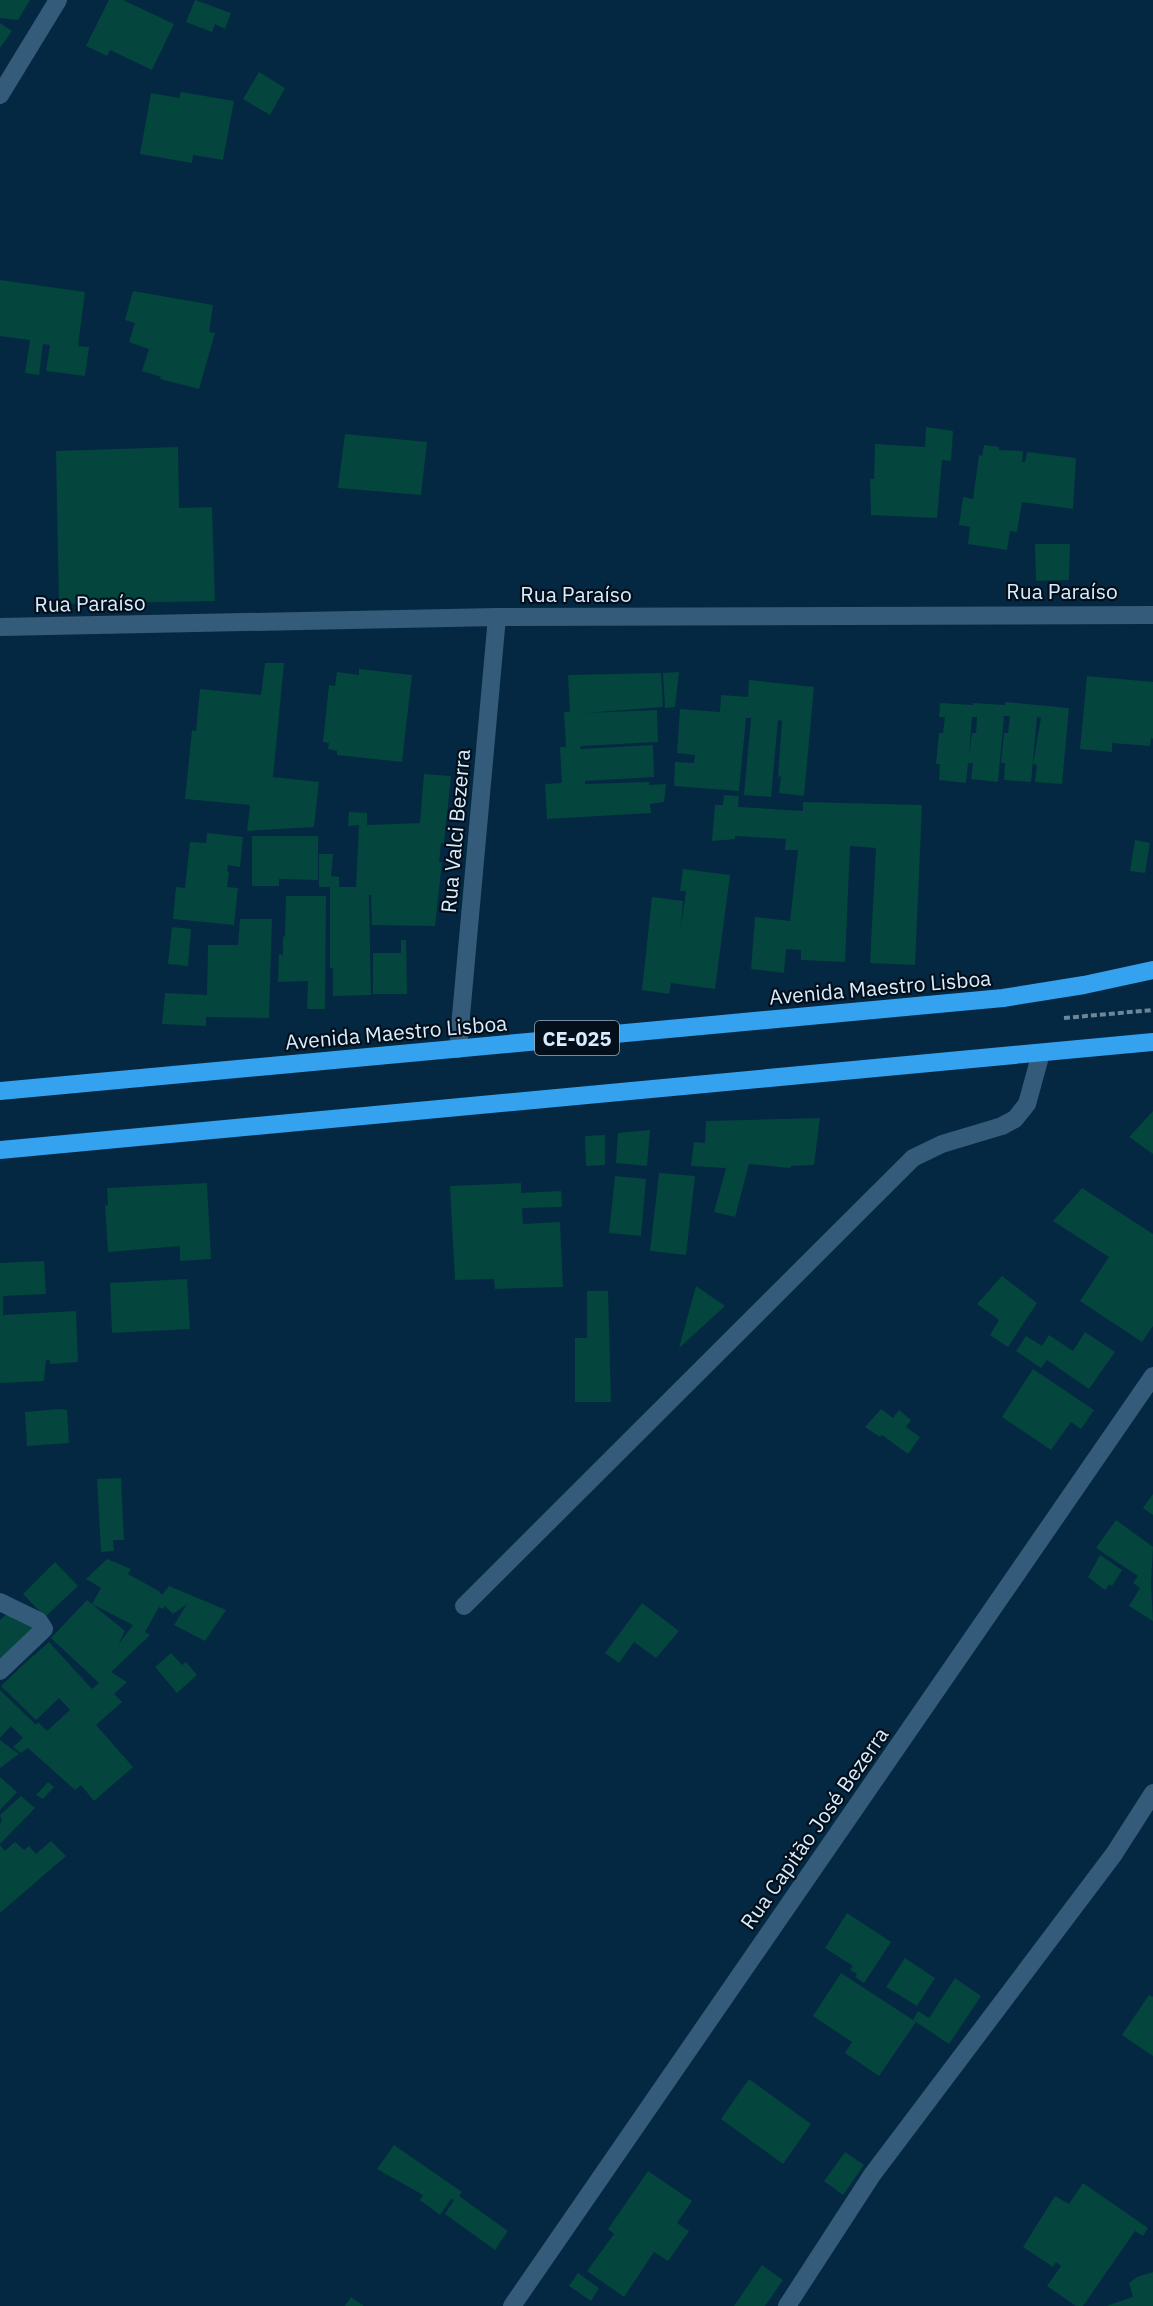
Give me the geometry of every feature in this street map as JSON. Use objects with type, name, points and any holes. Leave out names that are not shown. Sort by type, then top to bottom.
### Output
[{"type":"highway","name":"Avenida Maestro Lisboa","points":[[0,1091],[1003,998],[1084,985],[1153,970]]},
{"type":"highway","points":[[0,1150],[1153,1042]]},
{"type":"street","points":[[0,95],[58,0]]},
{"type":"street","name":"Rua Paraíso","points":[[0,627],[496,617],[1153,615]]},
{"type":"street","name":"Rua Valci Bezerra","points":[[458,1048],[496,617]]},
{"type":"street","points":[[464,1606],[913,1158],[942,1144],[1002,1126],[1015,1119],[1027,1104],[1041,1053]]},
{"type":"street","name":"Rua Capitão José Bezerra","points":[[512,2306],[1153,1376]]},
{"type":"street","points":[[0,1602],[39,1621],[44,1629],[0,1671]]},
{"type":"street","points":[[787,2306],[872,2175],[1100,1873],[1153,1793]]},
{"type":"building","points":[[0,0],[30,0],[18,20],[0,18]]},
{"type":"building","points":[[109,0],[123,0],[174,24],[152,70],[110,50],[107,56],[86,46]]},
{"type":"building","points":[[195,0],[231,13],[225,29],[215,24],[212,32],[186,22]]},
{"type":"building","points":[[0,23],[12,31],[0,48]]},
{"type":"building","points":[[259,72],[285,88],[270,115],[243,99]]},
{"type":"building","points":[[181,92],[234,101],[223,160],[193,155],[192,163],[140,154],[151,93],[179,98]]},
{"type":"building","points":[[0,280],[85,292],[78,346],[89,347],[85,376],[46,371],[50,345],[43,344],[39,375],[25,373],[30,340],[0,336]]},
{"type":"building","points":[[133,291],[213,305],[209,332],[215,333],[199,389],[160,379],[161,377],[142,371],[149,349],[129,342],[135,323],[125,320]]},
{"type":"building","points":[[926,427],[953,431],[951,461],[942,460],[937,518],[871,515],[870,479],[874,479],[875,444],[925,447]]},
{"type":"building","points":[[345,434],[427,442],[421,495],[338,488]]},
{"type":"building","points":[[984,445],[999,447],[999,450],[1023,451],[1022,462],[1025,462],[1027,452],[1076,458],[1073,509],[1022,502],[1017,532],[1010,531],[1007,550],[968,544],[970,527],[959,525],[963,497],[973,499],[979,455],[982,456]]},
{"type":"building","points":[[178,447],[179,508],[212,507],[215,601],[59,604],[56,451]]},
{"type":"building","points":[[1035,544],[1070,544],[1069,580],[1036,581]]},
{"type":"building","points":[[265,663],[284,663],[273,777],[319,782],[314,827],[247,831],[250,805],[185,799],[192,730],[196,731],[200,689],[261,695]]},
{"type":"building","points":[[359,669],[412,675],[402,762],[337,755],[337,751],[328,749],[329,743],[323,742],[329,685],[335,686],[337,672],[359,675]]},
{"type":"building","points":[[679,672],[675,707],[665,708],[663,673]]},
{"type":"building","points":[[661,673],[663,707],[585,713],[657,710],[658,742],[581,746],[580,749],[653,745],[654,777],[585,781],[585,784],[649,782],[649,785],[666,784],[664,802],[650,804],[651,813],[547,819],[545,784],[562,783],[560,747],[566,747],[564,712],[570,712],[568,675]]},
{"type":"building","points":[[1087,676],[1153,682],[1153,739],[1151,738],[1150,746],[1112,743],[1112,752],[1080,749]]},
{"type":"building","points":[[749,680],[814,687],[804,796],[779,793],[782,721],[778,720],[771,797],[744,795],[751,718],[746,718],[739,791],[674,786],[675,762],[694,763],[695,755],[677,753],[680,709],[720,712],[721,695],[748,697]]},
{"type":"building","points":[[1005,702],[1069,708],[1062,784],[1035,782],[1037,765],[1033,764],[1041,718],[1037,717],[1031,782],[1004,780],[1005,763],[1001,763],[1004,733],[1008,733],[1010,716],[1004,716],[998,782],[971,779],[973,763],[968,763],[966,783],[939,780],[940,764],[936,764],[939,733],[943,733],[945,717],[939,717],[940,703],[1005,705]],"holes":[[[972,717],[977,717],[976,733],[972,733],[969,757]]]},
{"type":"building","points":[[424,774],[451,776],[444,843],[441,843],[439,862],[442,862],[435,926],[372,925],[371,895],[369,895],[371,995],[333,996],[333,968],[330,968],[330,887],[319,887],[319,854],[333,854],[331,876],[339,877],[339,887],[356,887],[359,825],[348,826],[349,812],[367,813],[367,825],[420,823]]},
{"type":"building","points":[[724,795],[739,796],[738,807],[803,811],[803,802],[922,805],[915,965],[870,963],[876,848],[850,846],[845,962],[801,960],[801,950],[786,949],[784,973],[751,969],[755,917],[790,921],[798,850],[785,850],[786,839],[735,836],[735,839],[712,841],[715,805],[723,805]]},
{"type":"building","points":[[207,833],[243,837],[240,867],[228,865],[227,871],[229,872],[227,887],[238,888],[234,925],[173,919],[176,887],[185,888],[190,842],[206,843]]},
{"type":"building","points":[[252,836],[318,836],[318,880],[279,879],[279,886],[252,886]]},
{"type":"building","points":[[1135,840],[1150,843],[1145,873],[1130,871]]},
{"type":"building","points":[[683,869],[730,875],[715,989],[671,983],[669,994],[642,990],[652,897],[683,901],[681,928],[686,891],[680,891]]},
{"type":"building","points":[[286,896],[326,896],[325,1009],[307,1009],[308,981],[278,982],[279,954],[283,955],[283,937],[285,936]]},
{"type":"building","points":[[240,919],[272,919],[269,1018],[206,1017],[206,1026],[162,1024],[165,993],[207,995],[208,945],[238,945]]},
{"type":"building","points":[[172,927],[191,929],[188,966],[168,964]]},
{"type":"building","points":[[401,940],[406,940],[407,994],[373,994],[373,953],[401,953]]},
{"type":"building","points":[[1153,1111],[1153,1154],[1129,1137]]},
{"type":"building","points":[[820,1118],[814,1165],[791,1166],[790,1168],[749,1164],[735,1217],[714,1212],[726,1168],[691,1166],[694,1142],[705,1143],[706,1121]]},
{"type":"building","points":[[650,1130],[647,1166],[616,1163],[618,1133]]},
{"type":"building","points":[[605,1135],[605,1165],[586,1166],[585,1136]]},
{"type":"building","points":[[659,1173],[695,1176],[686,1255],[650,1251]]},
{"type":"building","points":[[615,1176],[646,1179],[641,1236],[609,1233]]},
{"type":"building","points":[[207,1183],[211,1259],[180,1261],[180,1246],[108,1252],[105,1206],[108,1205],[107,1188]]},
{"type":"building","points":[[521,1183],[521,1193],[561,1191],[562,1207],[522,1208],[523,1224],[560,1222],[563,1287],[495,1289],[494,1279],[455,1280],[450,1186]]},
{"type":"building","points":[[1082,1188],[1153,1234],[1153,1326],[1142,1342],[1080,1301],[1109,1257],[1053,1221]]},
{"type":"building","points":[[44,1261],[46,1294],[3,1296],[3,1315],[76,1311],[78,1362],[50,1364],[50,1360],[46,1360],[44,1381],[0,1383],[0,1263]]},
{"type":"building","points":[[1002,1276],[1037,1303],[1008,1347],[990,1335],[999,1320],[977,1304]]},
{"type":"building","points":[[187,1279],[190,1329],[112,1333],[110,1283]]},
{"type":"building","points":[[696,1286],[725,1306],[679,1348]]},
{"type":"building","points":[[587,1291],[608,1291],[611,1402],[575,1402],[575,1338],[587,1338]]},
{"type":"building","points":[[1085,1332],[1115,1352],[1089,1389],[1047,1360],[1041,1368],[1016,1351],[1026,1336],[1042,1346],[1049,1335],[1073,1351]]},
{"type":"building","points":[[1033,1369],[1094,1410],[1081,1429],[1071,1422],[1051,1450],[1002,1417]]},
{"type":"building","points":[[881,1409],[893,1418],[899,1410],[911,1420],[906,1427],[920,1437],[908,1454],[882,1435],[880,1437],[865,1427]]},
{"type":"building","points":[[67,1410],[69,1443],[27,1446],[25,1412]]},
{"type":"building","points":[[121,1478],[124,1540],[113,1540],[114,1551],[101,1552],[97,1479]]},
{"type":"building","points":[[1153,1494],[1153,1515],[1143,1508]]},
{"type":"building","points":[[1116,1520],[1153,1547],[1151,1585],[1153,1621],[1129,1606],[1140,1588],[1133,1583],[1138,1576],[1096,1548]]},
{"type":"building","points":[[1100,1555],[1122,1570],[1112,1586],[1110,1584],[1105,1590],[1088,1577]]},
{"type":"building","points":[[107,1559],[131,1569],[128,1574],[159,1591],[162,1595],[169,1586],[226,1610],[205,1641],[174,1625],[187,1604],[173,1614],[165,1606],[163,1609],[159,1607],[145,1632],[150,1635],[111,1672],[127,1682],[114,1694],[122,1702],[96,1725],[133,1767],[94,1801],[81,1785],[75,1790],[28,1748],[21,1753],[13,1747],[23,1738],[11,1726],[0,1738],[0,1690],[36,1725],[38,1722],[47,1731],[70,1710],[59,1698],[36,1720],[1,1686],[49,1642],[92,1689],[99,1683],[51,1638],[87,1600],[125,1631],[118,1645],[133,1625],[92,1604],[101,1588],[86,1579]]},
{"type":"building","points":[[55,1562],[78,1586],[45,1617],[23,1594]]},
{"type":"building","points":[[642,1603],[679,1631],[656,1658],[634,1642],[619,1663],[605,1653]]},
{"type":"building","points":[[9,1612],[38,1625],[0,1661],[0,1620]]},
{"type":"building","points":[[171,1653],[182,1665],[186,1662],[197,1675],[177,1693],[155,1667]]},
{"type":"building","points":[[0,1740],[19,1754],[0,1768]]},
{"type":"building","points":[[0,1777],[17,1792],[0,1810]]},
{"type":"building","points":[[48,1782],[54,1787],[43,1799],[36,1795]]},
{"type":"building","points":[[21,1796],[35,1808],[0,1844],[0,1823],[2,1821],[0,1815]]},
{"type":"building","points":[[51,1841],[66,1856],[0,1913],[0,1845],[5,1851],[15,1842],[24,1850],[29,1846],[36,1854]]},
{"type":"building","points":[[847,1913],[891,1942],[864,1983],[855,1977],[857,1974],[850,1970],[853,1966],[825,1948]]},
{"type":"building","points":[[905,1958],[935,1978],[917,2006],[886,1987]]},
{"type":"building","points":[[841,1973],[913,2020],[918,2011],[929,2018],[955,1978],[981,1996],[949,2044],[916,2022],[879,2076],[845,2053],[852,2042],[813,2016]]},
{"type":"building","points":[[1149,1995],[1153,1997],[1153,2056],[1122,2035]]},
{"type":"building","points":[[749,2079],[811,2124],[783,2164],[721,2119]]},
{"type":"building","points":[[394,2145],[462,2192],[459,2196],[508,2231],[495,2250],[445,2214],[454,2200],[451,2199],[440,2215],[420,2200],[423,2195],[377,2169]]},
{"type":"building","points":[[845,2152],[864,2165],[843,2195],[824,2181]]},
{"type":"building","points":[[648,2171],[692,2201],[677,2223],[689,2231],[668,2261],[654,2252],[624,2297],[587,2271],[614,2234],[608,2229]]},
{"type":"building","points":[[1083,2183],[1148,2228],[1143,2236],[1135,2231],[1083,2306],[1076,2306],[1047,2286],[1061,2266],[1056,2262],[1053,2267],[1023,2247],[1055,2196],[1069,2204]]},
{"type":"building","points":[[762,2265],[783,2280],[765,2306],[734,2306]]},
{"type":"building","points":[[1153,2272],[1153,2306],[1106,2306],[1133,2297],[1129,2283],[1137,2277]]},
{"type":"building","points":[[578,2273],[599,2288],[591,2301],[569,2286]]},
{"type":"building","points":[[351,2297],[364,2306],[345,2306]]}]
